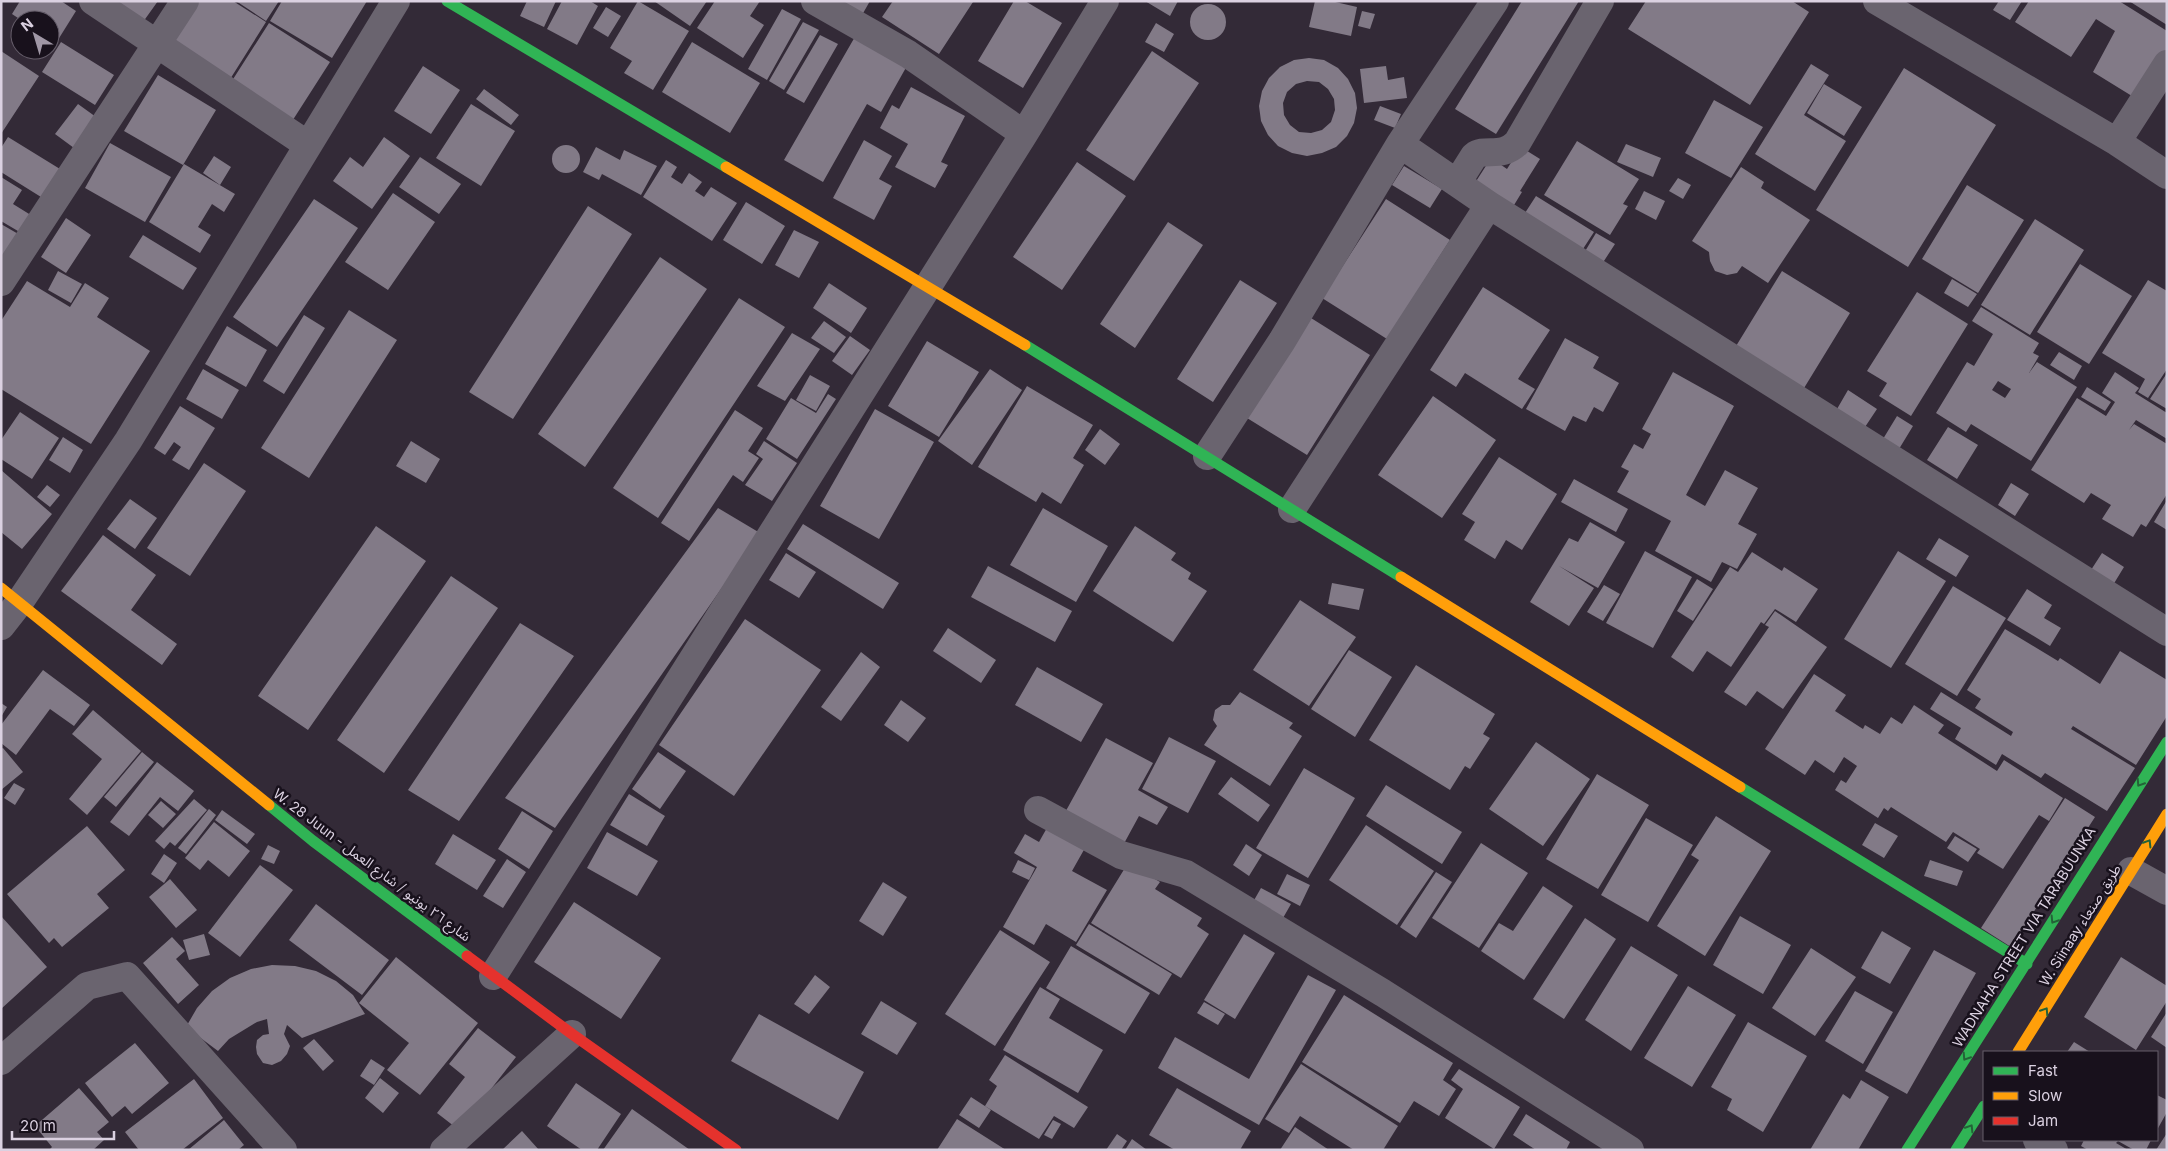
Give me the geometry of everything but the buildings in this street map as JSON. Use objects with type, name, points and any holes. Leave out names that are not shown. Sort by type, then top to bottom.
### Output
[{"type":"street","points":[[93,1],[308,145]]},
{"type":"street","points":[[1,282],[185,1]]},
{"type":"street","points":[[1,626],[10,596],[128,441],[396,1]]},
{"type":"street","points":[[446,1],[928,286],[1207,456],[2027,964]]},
{"type":"street","points":[[815,1],[908,54],[1024,134]]},
{"type":"street","points":[[493,976],[1106,1]]},
{"type":"street","points":[[1207,456],[1282,341],[1400,144],[1495,1]]},
{"type":"street","points":[[1457,183],[1478,152],[1505,152],[1517,143],[1600,1]]},
{"type":"street","points":[[1877,1],[2117,142],[2167,175]]},
{"type":"street","points":[[2117,142],[2167,64]]},
{"type":"street","points":[[1400,144],[1489,205],[2167,632]]},
{"type":"street","points":[[1292,509],[1489,205]]},
{"type":"street","name":"W. 28 Juun - شارع ٢٦ يونيو / شارع العمل","points":[[10,596],[313,840],[572,1034],[736,1150]]},
{"type":"street","name":"WADNAHA STREET VIA TARABUUNKA","points":[[1907,1150],[2167,742]]},
{"type":"street","points":[[1038,810],[1121,855],[1186,874],[1383,993],[1630,1150]]},
{"type":"street","name":"W. Siinaay طريق صنعاء","points":[[2019,1051],[2167,814]]},
{"type":"street","points":[[2131,871],[2167,891]]},
{"type":"street","points":[[1,1061],[87,986],[127,976],[283,1150]]},
{"type":"street","points":[[444,1150],[572,1034]]},
{"type":"street","points":[[1956,1150],[1983,1109]]},
{"type":"street","points":[[2039,1141],[2054,1150]]},
{"type":"traffic: fast","points":[[447,1],[726,167]]},
{"type":"traffic: fast","points":[[1025,345],[1401,577]]},
{"type":"traffic: fast","points":[[1907,1150],[2167,742]]},
{"type":"traffic: fast","points":[[1740,787],[2027,964]]},
{"type":"traffic: fast","points":[[269,805],[313,841],[467,956]]},
{"type":"traffic: fast","points":[[1956,1150],[1983,1108]]},
{"type":"traffic: slow","points":[[726,167],[1025,345]]},
{"type":"traffic: slow","points":[[1401,577],[1740,787]]},
{"type":"traffic: slow","points":[[1,588],[269,805]]},
{"type":"traffic: slow","points":[[2019,1051],[2167,814]]},
{"type":"traffic: jam","points":[[467,956],[572,1034],[736,1150]]}]
